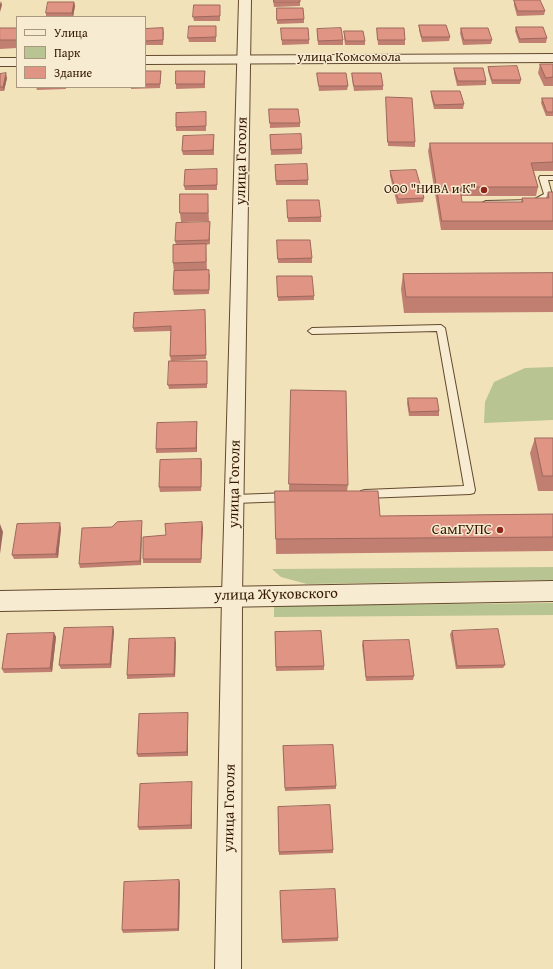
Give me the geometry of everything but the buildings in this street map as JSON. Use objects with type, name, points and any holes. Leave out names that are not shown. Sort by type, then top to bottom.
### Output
[{"type":"street","name":"улица Гоголя","points":[[228,969],[232,596],[245,0]]},
{"type":"street","name":"улица Комсомола","points":[[146,60],[553,58]]},
{"type":"street","points":[[0,62],[16,62]]},
{"type":"street","name":"улица Жуковского","points":[[0,601],[553,591]]},
{"type":"lane","points":[[476,203],[535,202],[548,195],[543,178],[553,178]]},
{"type":"lane","points":[[312,331],[441,328],[470,490],[352,494]]},
{"type":"lane","points":[[235,499],[297,497]]},
{"type":"green space","points":[[553,367],[553,420],[484,423],[485,402],[494,382],[525,368]]},
{"type":"green space","points":[[553,567],[553,580],[307,584],[281,577],[272,569]]},
{"type":"green space","points":[[553,603],[553,615],[274,617],[274,606]]},
{"type":"place","name":"OOO \"НИВА и К\"","points":[[484,190]]},
{"type":"place","name":"СамГУПС","points":[[500,530]]}]
